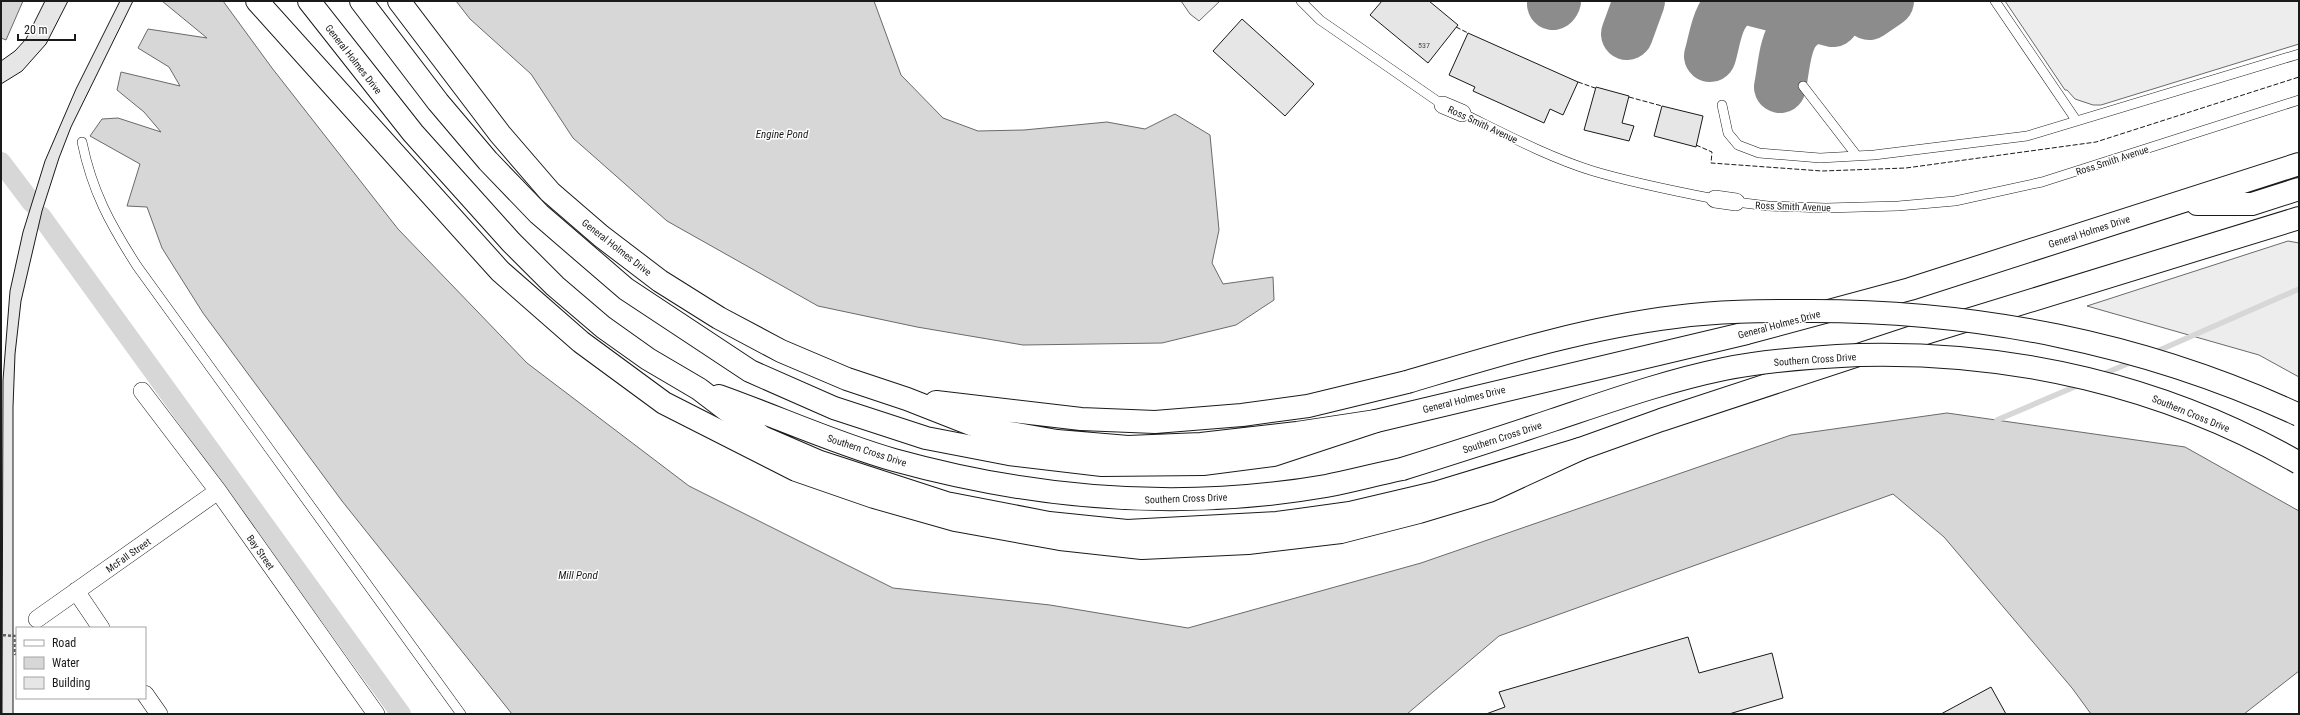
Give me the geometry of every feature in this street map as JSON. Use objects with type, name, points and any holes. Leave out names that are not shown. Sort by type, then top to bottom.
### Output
[{"type":"main road","points":[[257,1],[500,270],[581,342],[664,403],[796,470],[867,494],[955,520],[1060,539],[1142,548],[1248,543],[1341,532],[1419,512],[1488,491],[1580,449]]},
{"type":"main road","name":"General Holmes Drive","points":[[309,1],[413,133],[464,192],[555,286],[604,326],[648,358],[699,389]]},
{"type":"main road","points":[[361,1],[438,102],[488,161],[539,214],[626,289],[750,371],[834,408],[926,438],[1008,454],[1102,466],[1203,464],[1272,454],[1376,421]]},
{"type":"main road","name":"General Holmes Drive","points":[[399,1],[500,134],[550,192],[601,236],[660,281],[719,318],[781,351],[847,379],[907,399]]},
{"type":"main road","name":"General Holmes Drive","points":[[1376,421],[1769,327],[1910,289],[2299,164]]},
{"type":"main road","name":"General Holmes Drive","points":[[2175,204],[2252,204],[2299,189]]},
{"type":"main road","points":[[699,389],[762,437],[820,462],[889,486],[946,503],[1049,523],[1127,531],[1277,523],[1350,513],[1435,493],[1580,449],[1661,420],[1922,334],[2292,222]]},
{"type":"main road","points":[[907,399],[1081,419],[1154,422],[1242,415],[1308,406],[1407,382],[1523,348],[1612,327],[1676,317],[1740,311],[1856,310],[1919,314],[2000,324],[2070,337],[2176,366],[2256,395],[2299,415]]},
{"type":"main road","name":"Southern Cross Drive","points":[[699,389],[767,413],[837,442],[893,460],[992,483],[1057,493],[1144,500],[1239,496],[1326,486],[1402,469],[1653,386],[1725,369],[1793,359],[1898,354],[1951,356],[2002,362],[2055,371],[2156,398],[2269,446],[2299,463]]},
{"type":"main road","points":[[907,399],[981,428],[1057,441],[1128,447],[1201,444],[1297,433],[1376,421]]},
{"type":"street","name":"Ross Smith Avenue","points":[[1443,105],[1462,113]]},
{"type":"street","name":"Ross Smith Avenue","points":[[1715,199],[1736,202]]},
{"type":"street","name":"Bay Street","points":[[142,391],[218,491],[376,714]]},
{"type":"street","name":"McFall Street","points":[[37,619],[218,491]]},
{"type":"street","points":[[76,591],[100,627]]},
{"type":"street","points":[[146,695],[159,714]]},
{"type":"lane","name":"Ross Smith Avenue","points":[[1301,1],[1320,20],[1443,105]]},
{"type":"lane","points":[[1995,1],[2076,120]]},
{"type":"lane","points":[[1722,105],[1728,133],[1738,145],[1760,153],[1820,158],[1857,156],[2027,136],[2299,54]]},
{"type":"lane","points":[[1803,86],[1857,156]]},
{"type":"lane","name":"Ross Smith Avenue","points":[[1736,202],[1768,206],[1826,208],[1898,206],[1955,201],[2042,182],[2299,100]]},
{"type":"lane","name":"Ross Smith Avenue","points":[[1462,113],[1535,148],[1592,171],[1652,186],[1715,199]]},
{"type":"lane","points":[[82,142],[87,166],[110,223],[137,266],[461,714]]},
{"type":"path","points":[[1,653],[1,635],[15,636],[16,654]]},
{"type":"shaded area","points":[[1181,1],[1220,1],[1199,21],[1190,14]]},
{"type":"shaded area","points":[[2005,1],[2299,1],[2299,44],[2101,105],[2093,105],[2075,99],[2067,90],[2065,90]]},
{"type":"shaded area","points":[[2288,241],[2299,243],[2299,377],[2259,355],[2087,306]]},
{"type":"water","points":[[1,1],[23,1],[6,40],[1,38]]},
{"type":"water","name":"Mill Pond","points":[[162,1],[223,1],[272,68],[398,229],[527,363],[689,486],[893,588],[1050,605],[1188,628],[1421,563],[1791,435],[1947,413],[2185,447],[2299,511],[2299,671],[2244,714],[2091,714],[2072,688],[1944,537],[1893,494],[1499,636],[1407,714],[512,714],[342,501],[203,313],[162,248],[147,207],[127,206],[140,164],[90,136],[102,119],[118,118],[161,132],[144,112],[117,90],[121,72],[180,86],[169,67],[138,48],[148,29],[207,38]]},
{"type":"water","name":"Engine Pond","points":[[456,1],[874,1],[901,75],[943,118],[978,131],[1024,130],[1107,122],[1145,129],[1175,114],[1210,135],[1219,230],[1212,263],[1223,284],[1273,277],[1274,300],[1236,325],[1162,343],[1023,345],[917,327],[818,306],[667,221],[573,138],[531,74],[470,19]]},
{"type":"building","points":[[45,1],[68,1],[46,44],[22,71],[1,84],[1,61],[15,51],[26,39]]},
{"type":"building","points":[[120,1],[133,1],[71,127],[59,158],[42,211],[21,301],[15,354],[13,407],[13,714],[2,714],[3,380],[10,291],[23,232],[45,161],[76,89]]},
{"type":"building","points":[[1382,1],[1429,1],[1458,25],[1428,63],[1370,15]]},
{"type":"building","points":[[1242,19],[1314,84],[1285,116],[1213,51]]},
{"type":"building","points":[[1468,33],[1578,82],[1563,115],[1550,109],[1544,123],[1473,91],[1475,87],[1449,75]]},
{"type":"building","points":[[1596,87],[1629,96],[1622,123],[1634,126],[1629,141],[1584,130]]},
{"type":"building","points":[[1662,106],[1703,116],[1696,147],[1654,136]]},
{"type":"building","points":[[1688,637],[1699,673],[1772,653],[1783,698],[1729,714],[1486,714],[1505,707],[1499,692]]},
{"type":"building","points":[[1991,687],[2006,714],[1941,714]]},
{"type":"waterway","points":[[1,162],[32,203]]},
{"type":"waterway","points":[[41,216],[401,714]]},
{"type":"waterway","points":[[2153,353],[2299,289]]},
{"type":"waterway","points":[[2101,375],[2134,361]]},
{"type":"waterway","points":[[1997,420],[2079,385]]},
{"type":"taxiway","points":[[1627,34],[1639,1]]},
{"type":"taxiway","points":[[1710,56],[1722,16],[1726,10],[1740,1]]},
{"type":"taxiway","points":[[1756,1],[1833,21]]},
{"type":"taxiway","points":[[1869,14],[1888,1]]},
{"type":"taxiway","points":[[1780,87],[1786,52],[1794,33],[1800,25],[1810,20],[1822,17]]},
{"type":"fence","points":[[1456,27],[1468,33]]},
{"type":"fence","points":[[1696,145],[1712,152],[1711,163],[1822,171],[1906,168],[2096,142],[2299,77]]},
{"type":"fence","points":[[1578,82],[1595,88]]},
{"type":"fence","points":[[1629,97],[1662,106]]}]
